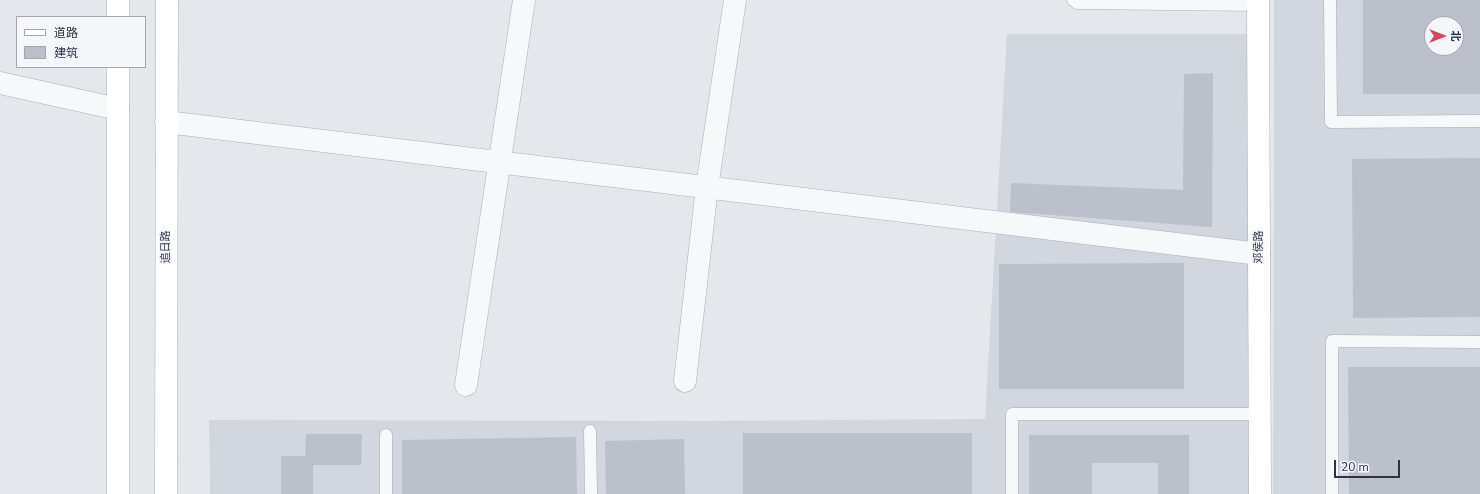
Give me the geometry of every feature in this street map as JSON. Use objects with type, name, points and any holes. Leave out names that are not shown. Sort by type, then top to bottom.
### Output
[{"type":"main road","points":[[118,0],[118,16]]},
{"type":"main road","name":"追日路","points":[[166,494],[167,0]]},
{"type":"main road","name":"邓侯路","points":[[1258,2],[1260,494]]},
{"type":"main road","points":[[118,68],[118,494]]},
{"type":"street","points":[[466,385],[524,0]]},
{"type":"street","points":[[685,381],[707,187],[735,0]]},
{"type":"street","points":[[0,83],[118,109]]},
{"type":"street","points":[[166,122],[1259,254]]},
{"type":"lane","points":[[1073,0],[1077,3],[1258,2]]},
{"type":"lane","points":[[1330,0],[1331,122],[1480,121]]},
{"type":"lane","points":[[1332,494],[1332,341],[1480,342]]},
{"type":"lane","points":[[1012,494],[1012,414],[1260,414]]},
{"type":"lane","points":[[590,431],[591,494]]},
{"type":"lane","points":[[386,435],[386,494]]},
{"type":"shaded area","points":[[1274,0],[1480,0],[1480,494],[1273,494]]},
{"type":"shaded area","points":[[1007,34],[1258,34],[1260,494],[210,494],[209,420],[705,421],[985,419]]},
{"type":"building","points":[[1363,0],[1480,0],[1480,94],[1363,94]]},
{"type":"building","points":[[1213,73],[1212,227],[1010,212],[1011,183],[1183,190],[1184,74]]},
{"type":"building","points":[[1480,158],[1480,317],[1353,318],[1352,159]]},
{"type":"building","points":[[1184,263],[1184,389],[999,389],[999,264]]},
{"type":"building","points":[[1348,367],[1480,367],[1480,494],[1349,494]]},
{"type":"building","points":[[743,433],[972,433],[972,494],[743,494]]},
{"type":"building","points":[[306,434],[362,434],[361,465],[313,465],[313,494],[281,494],[281,456],[305,456]]},
{"type":"building","points":[[1029,435],[1189,435],[1189,494],[1158,494],[1158,463],[1092,463],[1092,494],[1029,494]]},
{"type":"building","points":[[576,437],[577,494],[402,494],[402,440]]},
{"type":"building","points":[[684,439],[685,494],[606,494],[605,441]]}]
